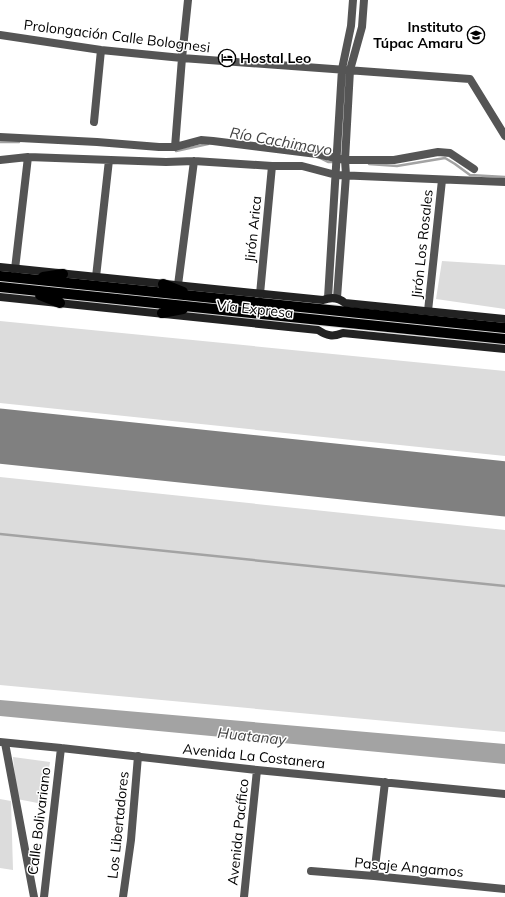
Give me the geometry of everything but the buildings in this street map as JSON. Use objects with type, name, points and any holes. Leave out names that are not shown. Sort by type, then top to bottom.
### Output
[{"type":"main road","name":"Vía Expresa","points":[[0,267],[260,294],[325,299],[337,298]]},
{"type":"main road","points":[[28,279],[63,274]]},
{"type":"main road","name":"Vía Expresa","points":[[0,276],[505,328]]},
{"type":"main road","points":[[163,284],[194,296]]},
{"type":"main road","name":"Vía Expresa","points":[[0,287],[505,339]]},
{"type":"main road","points":[[27,290],[60,303]]},
{"type":"main road","name":"Vía Expresa","points":[[0,297],[318,330],[330,336],[343,332],[505,349]]},
{"type":"main road","points":[[337,298],[345,303],[505,319]]},
{"type":"main road","points":[[318,330],[314,320],[315,309],[325,299]]},
{"type":"main road","points":[[343,332],[350,324],[351,313],[345,303]]},
{"type":"main road","points":[[162,313],[193,307]]},
{"type":"main road","points":[[485,326],[505,323]]},
{"type":"main road","points":[[483,337],[505,346]]},
{"type":"street","points":[[175,147],[188,0]]},
{"type":"street","points":[[337,298],[346,70],[353,0]]},
{"type":"street","points":[[346,70],[362,28],[364,0]]},
{"type":"street","points":[[351,26],[362,28]]},
{"type":"street","name":"Prolongación Calle Bolognesi","points":[[0,35],[101,50],[182,58],[470,79],[505,136]]},
{"type":"street","points":[[94,122],[101,50]]},
{"type":"street","points":[[0,137],[159,147],[175,147],[201,140],[213,141],[317,154],[341,168],[438,152],[450,153],[474,169]]},
{"type":"street","points":[[15,269],[28,157]]},
{"type":"street","points":[[0,160],[28,157],[194,161],[272,166],[341,168],[442,180],[505,182]]},
{"type":"street","points":[[96,277],[109,160]]},
{"type":"street","points":[[178,286],[194,161]]},
{"type":"street","name":"Jirón Arica","points":[[260,294],[272,166]]},
{"type":"street","points":[[325,299],[341,168]]},
{"type":"street","name":"Jirón Los Rosales","points":[[428,311],[442,180]]},
{"type":"street","points":[[3,743],[34,897]]},
{"type":"street","name":"Avenida La Costanera","points":[[3,743],[505,794]]},
{"type":"street","name":"Calle Bolivariano","points":[[44,897],[61,748]]},
{"type":"street","name":"Los Libertadores","points":[[123,897],[131,840],[138,756]]},
{"type":"street","name":"Avenida Pacífico","points":[[244,897],[257,770]]},
{"type":"street","points":[[374,876],[384,782]]},
{"type":"street","name":"Pasaje Angamos","points":[[311,871],[505,889]]},
{"type":"shaded area","points":[[442,261],[505,265],[505,309],[436,299]]},
{"type":"shaded area","points":[[0,321],[505,371],[505,456],[0,403]]},
{"type":"shaded area","points":[[0,477],[505,530],[505,732],[0,685]]},
{"type":"shaded area","points":[[13,757],[50,762],[43,804],[17,799]]},
{"type":"shaded area","points":[[0,799],[11,801],[13,870],[0,868]]},
{"type":"water","name":"Huatanay","points":[[0,700],[505,744],[505,764],[0,716]]},
{"type":"waterway","name":"Río Cachimayo","points":[[0,142],[19,142]]},
{"type":"waterway","name":"Río Cachimayo","points":[[176,151],[208,144]]},
{"type":"waterway","name":"Río Cachimayo","points":[[320,158],[328,162],[336,162]]},
{"type":"waterway","name":"Río Cachimayo","points":[[369,164],[397,166],[445,158],[470,175],[505,177]]},
{"type":"waterway","points":[[0,534],[505,586]]},
{"type":"runway","points":[[0,436],[505,489]]},
{"type":"place","name":"Instituto Túpac Amaru","points":[[476,35]]},
{"type":"place","name":"Hostal Leo","points":[[227,58]]}]
